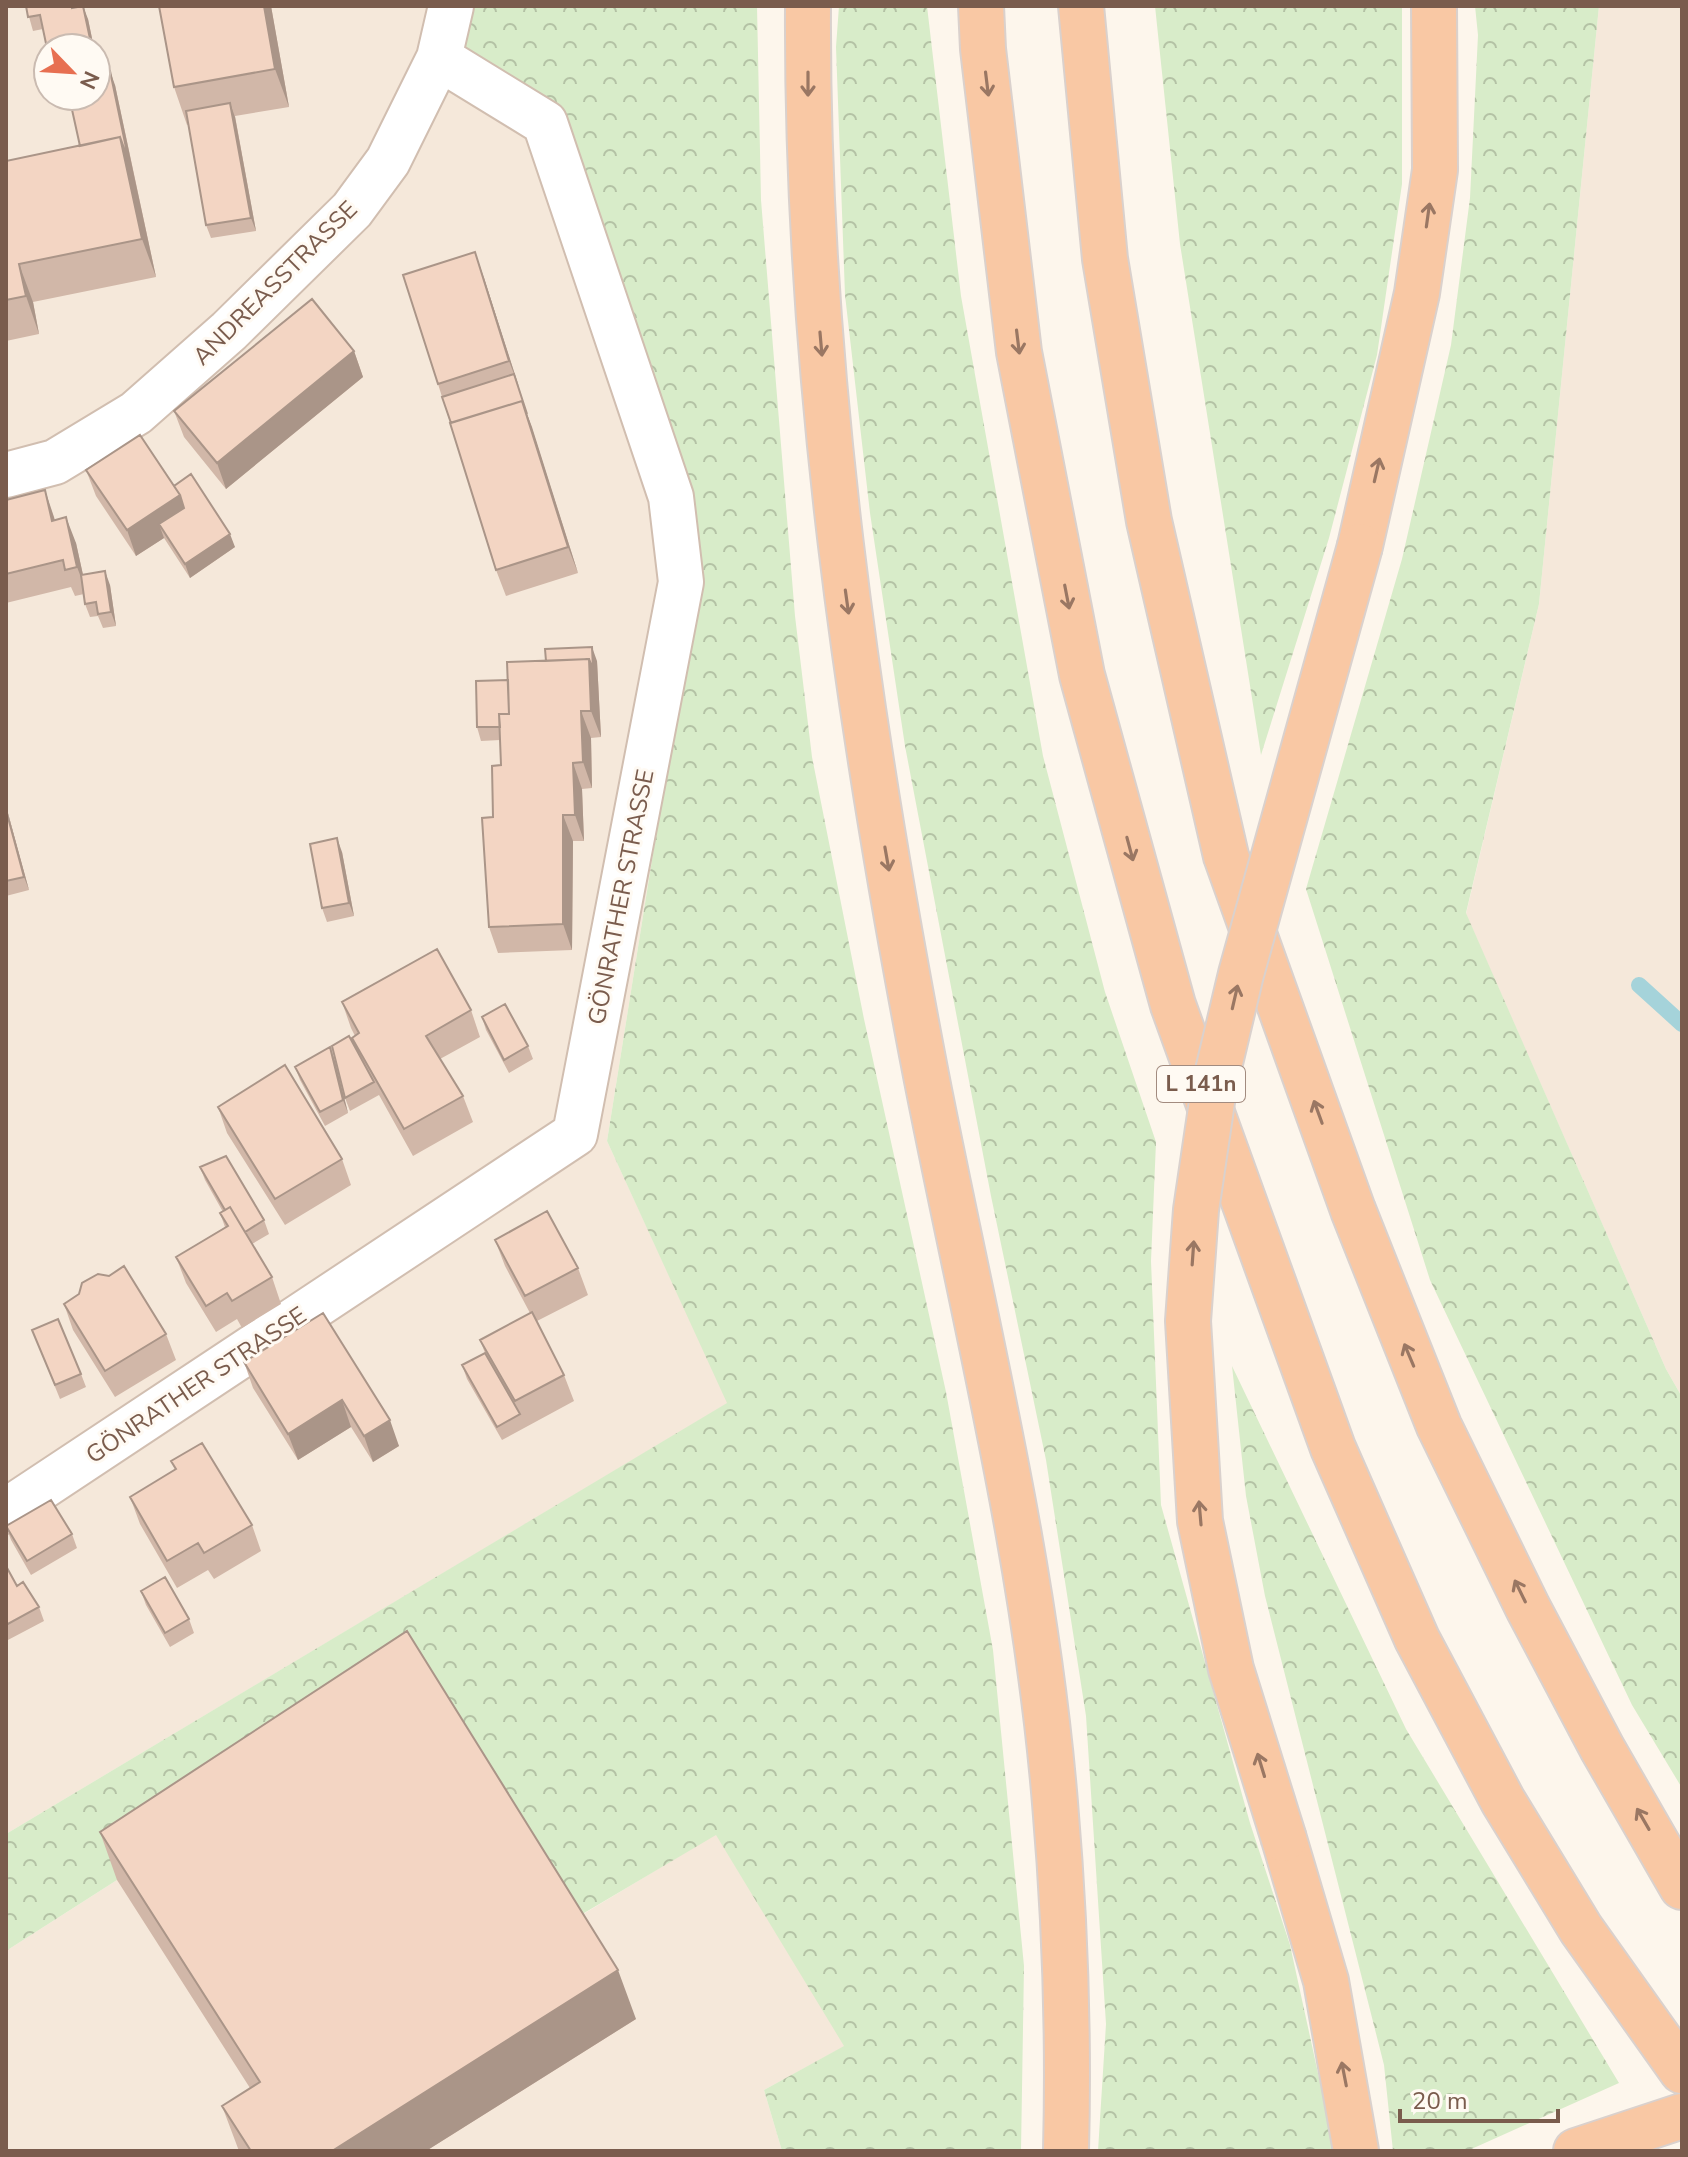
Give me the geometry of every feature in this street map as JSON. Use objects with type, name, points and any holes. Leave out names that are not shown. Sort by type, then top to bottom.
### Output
[{"type":"highway","points":[[808,6],[814,260],[836,520],[870,769],[1009,1486],[1034,1637],[1055,1800],[1067,1962],[1066,2151]]},
{"type":"highway","name":"L 141n","points":[[981,6],[983,49],[1019,352],[1082,675],[1173,1005],[1333,1448],[1417,1639],[1503,1801],[1581,1929],[1682,2071]]},
{"type":"highway","points":[[1081,6],[1105,259],[1149,521],[1226,856],[1358,1224],[1439,1426],[1528,1608],[1602,1748],[1682,1887]]},
{"type":"highway","points":[[1356,2151],[1326,1981],[1231,1669],[1200,1521],[1188,1321],[1196,1210],[1214,1088],[1241,974],[1360,546],[1417,293],[1435,170],[1434,6]]},
{"type":"highway","points":[[1576,2151],[1682,2116]]},
{"type":"street","name":"ANDREASSTRASSE","points":[[6,475],[55,462],[136,413],[229,331],[352,210],[388,161],[439,58],[451,6]]},
{"type":"street","name":"GÖNRATHER STRASSE","points":[[6,1511],[575,1134],[681,582],[678,535],[671,497],[545,123],[439,58]]},
{"type":"shaded area","points":[[6,6],[465,6],[453,53],[570,123],[676,459],[697,579],[607,1141],[728,1403],[6,1834]]},
{"type":"shaded area","points":[[1599,6],[1682,6],[1682,1397],[1666,1369],[1466,914],[1539,604]]},
{"type":"shaded area","points":[[716,1834],[845,2046],[764,2090],[782,2151],[6,2151],[6,1951],[117,1880],[575,1919]]},
{"type":"green space","points":[[465,6],[757,6],[761,200],[795,616],[812,757],[864,1019],[946,1392],[993,1650],[1024,1966],[1021,2151],[782,2151],[764,2090],[844,2046],[716,1835],[574,1919],[117,1880],[6,1951],[6,1834],[727,1403],[607,1141],[697,579],[676,459],[570,124],[453,53]]},
{"type":"green space","points":[[839,6],[927,6],[961,296],[1043,756],[1105,992],[1156,1142],[1151,1261],[1161,1505],[1250,1823],[1290,1945],[1335,2151],[1098,2151],[1106,2024],[1086,1716],[1046,1460],[991,1196],[905,746],[870,513],[845,295],[836,47]]},
{"type":"green space","points":[[1155,6],[1402,6],[1402,184],[1377,355],[1329,538],[1261,755],[1180,244]]},
{"type":"green space","points":[[1475,6],[1599,6],[1539,604],[1466,913],[1666,1369],[1682,1397],[1682,1788],[1632,1705],[1430,1280],[1306,889],[1402,559],[1451,345],[1470,198],[1478,35]]},
{"type":"green space","points":[[1232,1366],[1406,1729],[1619,2083],[1467,2151],[1393,2151],[1384,2065],[1265,1596],[1246,1496]]},
{"type":"building","points":[[26,6],[83,6],[89,32],[44,32],[40,15],[28,17]]},
{"type":"building","points":[[159,6],[264,6],[275,69],[174,87]]},
{"type":"building","points":[[112,81],[129,162],[120,137],[80,146],[73,112],[112,112]]},
{"type":"building","points":[[230,103],[251,218],[206,225],[186,111]]},
{"type":"building","points":[[120,137],[142,239],[19,264],[26,296],[6,300],[6,161]]},
{"type":"building","points":[[475,252],[509,361],[438,384],[403,275]]},
{"type":"building","points":[[312,299],[354,351],[217,463],[174,411]]},
{"type":"building","points":[[514,374],[527,414],[522,401],[451,423],[442,397]]},
{"type":"building","points":[[522,401],[568,547],[496,570],[450,423]]},
{"type":"building","points":[[140,435],[180,495],[127,530],[86,470]]},
{"type":"building","points":[[191,474],[230,534],[185,564],[159,524],[184,508],[174,486]]},
{"type":"building","points":[[45,490],[52,521],[66,517],[77,567],[65,570],[63,560],[6,574],[6,500]]},
{"type":"building","points":[[105,571],[111,612],[98,614],[96,602],[85,604],[81,575]]},
{"type":"building","points":[[592,647],[593,669],[589,659],[546,661],[545,649]]},
{"type":"building","points":[[589,659],[591,711],[581,711],[583,762],[573,763],[575,815],[563,815],[563,924],[489,927],[482,818],[493,817],[492,766],[501,765],[499,714],[509,714],[507,662]]},
{"type":"building","points":[[508,680],[509,714],[499,714],[500,727],[477,727],[476,681]]},
{"type":"building","points":[[6,810],[24,877],[6,881]]},
{"type":"building","points":[[337,838],[349,903],[322,908],[310,844]]},
{"type":"building","points":[[437,949],[471,1010],[426,1036],[463,1096],[404,1129],[352,1038],[359,1033],[342,1002]]},
{"type":"building","points":[[505,1004],[528,1046],[504,1060],[482,1017]]},
{"type":"building","points":[[349,1036],[374,1082],[345,1098],[332,1046]]},
{"type":"building","points":[[330,1047],[343,1100],[320,1112],[295,1067]]},
{"type":"building","points":[[285,1065],[342,1159],[275,1199],[218,1107]]},
{"type":"building","points":[[226,1156],[264,1220],[245,1232],[230,1207],[225,1210],[200,1167]]},
{"type":"building","points":[[230,1207],[272,1277],[232,1301],[227,1293],[206,1306],[176,1257],[228,1226],[220,1213]]},
{"type":"building","points":[[547,1211],[578,1268],[525,1296],[495,1240]]},
{"type":"building","points":[[124,1266],[166,1334],[105,1371],[64,1304],[79,1294],[82,1283],[98,1274],[109,1276]]},
{"type":"building","points":[[532,1312],[564,1375],[515,1401],[480,1340]]},
{"type":"building","points":[[323,1313],[390,1420],[364,1436],[342,1400],[288,1434],[244,1362]]},
{"type":"building","points":[[58,1319],[81,1374],[55,1385],[32,1330]]},
{"type":"building","points":[[485,1353],[520,1414],[497,1427],[462,1365]]},
{"type":"building","points":[[202,1443],[252,1525],[204,1553],[198,1543],[167,1561],[130,1497],[176,1469],[171,1461]]},
{"type":"building","points":[[51,1500],[72,1534],[27,1561],[6,1526]]},
{"type":"building","points":[[6,1566],[17,1586],[23,1582],[39,1607],[6,1625]]},
{"type":"building","points":[[165,1577],[189,1619],[165,1633],[141,1591]]},
{"type":"building","points":[[407,1631],[618,1970],[332,2151],[251,2151],[222,2106],[260,2082],[100,1832]]},
{"type":"waterway","points":[[1639,985],[1682,1024]]}]
